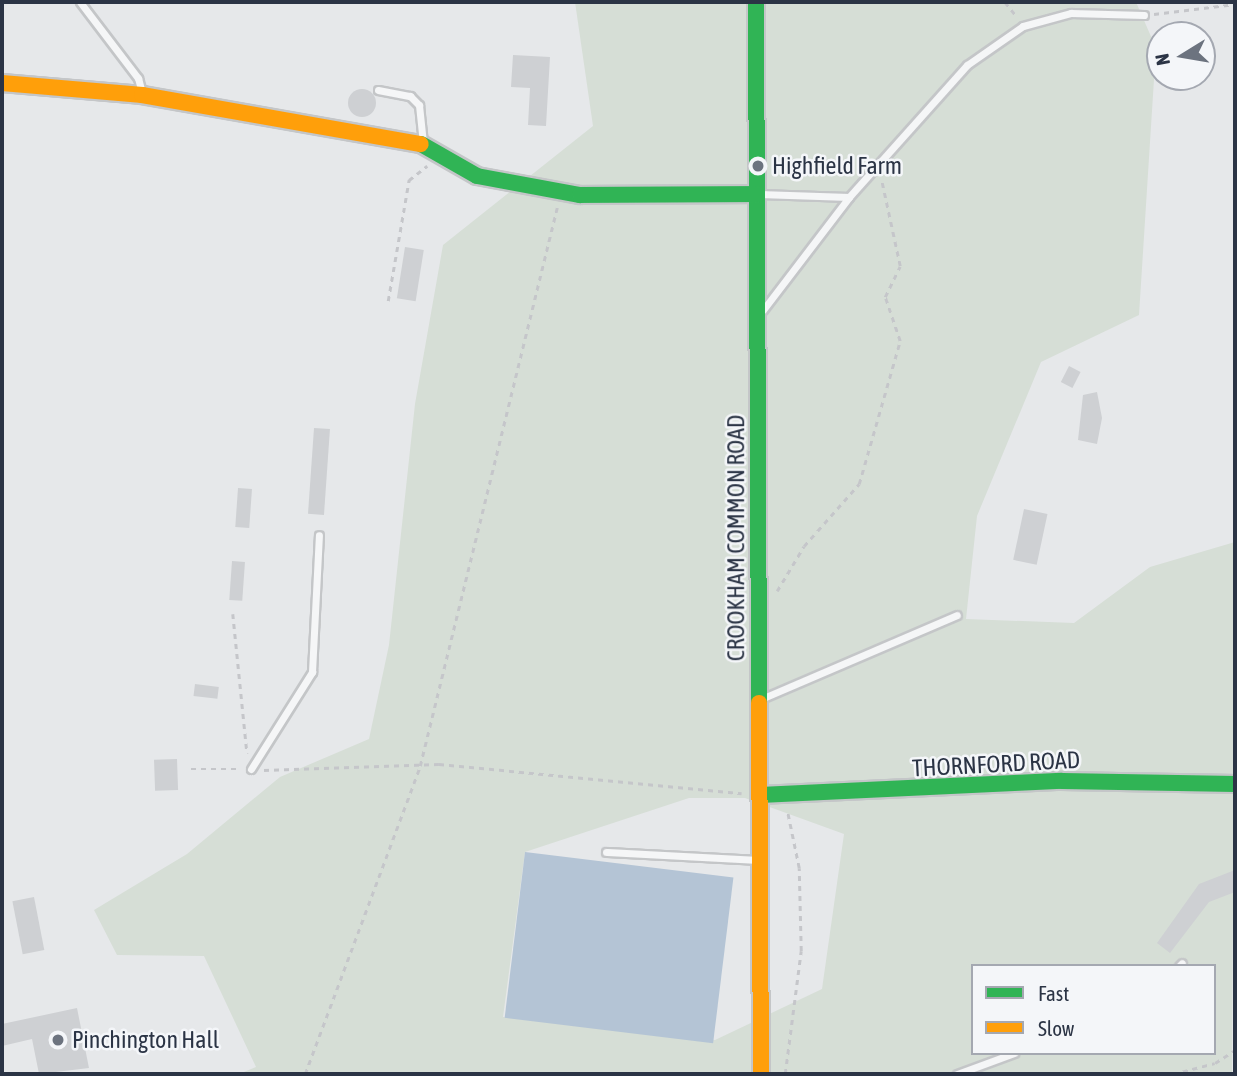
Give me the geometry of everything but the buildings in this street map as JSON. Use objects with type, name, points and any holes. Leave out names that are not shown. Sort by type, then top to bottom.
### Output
[{"type":"street","name":"CROOKHAM COMMON ROAD","points":[[756,2],[761,1074]]},
{"type":"street","points":[[2,83],[142,95],[423,144],[477,176],[562,192],[757,194]]},
{"type":"street","name":"THORNFORD ROAD","points":[[760,795],[1062,781],[1235,784]]},
{"type":"lane","points":[[80,2],[138,78],[142,95]]},
{"type":"lane","points":[[757,317],[849,197],[967,65],[1023,26],[1071,13],[1144,15]]},
{"type":"lane","points":[[378,90],[410,96],[419,105],[423,144]]},
{"type":"lane","points":[[757,194],[849,197]]},
{"type":"lane","points":[[251,769],[312,673],[319,535]]},
{"type":"lane","points":[[760,699],[957,615]]},
{"type":"lane","points":[[607,852],[760,860]]},
{"type":"lane","points":[[957,1074],[1009,1055]]},
{"type":"path","points":[[1005,2],[1023,26]]},
{"type":"path","points":[[1144,15],[1235,4]]},
{"type":"path","points":[[388,301],[409,180],[420,168],[454,160]]},
{"type":"path","points":[[759,621],[804,546],[859,484],[900,341],[885,297],[900,266],[878,165]]},
{"type":"path","points":[[305,1074],[420,766],[473,561],[562,192]]},
{"type":"path","points":[[233,614],[242,736],[251,769]]},
{"type":"path","points":[[191,769],[420,766],[760,795]]},
{"type":"path","points":[[784,795],[799,868],[801,951],[785,1074]]},
{"type":"path","points":[[1173,1074],[1215,1063],[1235,1050]]},
{"type":"shaded area","points":[[575,2],[1136,2],[1146,25],[1146,91],[1153,91],[1139,315],[1041,362],[977,516],[966,619],[1074,623],[1150,567],[1235,542],[1232,1074],[239,1074],[256,1067],[204,956],[117,955],[94,910],[187,854],[280,777],[369,739],[389,645],[415,404],[443,245],[593,126]],"holes":[[[689,798],[745,798],[844,834],[822,989],[715,1040],[503,1017],[525,852]]]},
{"type":"water","points":[[525,852],[733,878],[713,1043],[505,1018]]},
{"type":"traffic: fast","points":[[756,2],[759,703]]},
{"type":"traffic: fast","points":[[421,144],[477,176],[580,195],[757,194]]},
{"type":"traffic: fast","points":[[760,795],[1062,781],[1235,784]]},
{"type":"traffic: slow","points":[[2,83],[142,95],[421,144]]},
{"type":"traffic: slow","points":[[759,703],[761,1074]]},
{"type":"place","name":"Highfield Farm","points":[[758,166]]},
{"type":"place","name":"Pinchington Hall","points":[[58,1040]]}]
